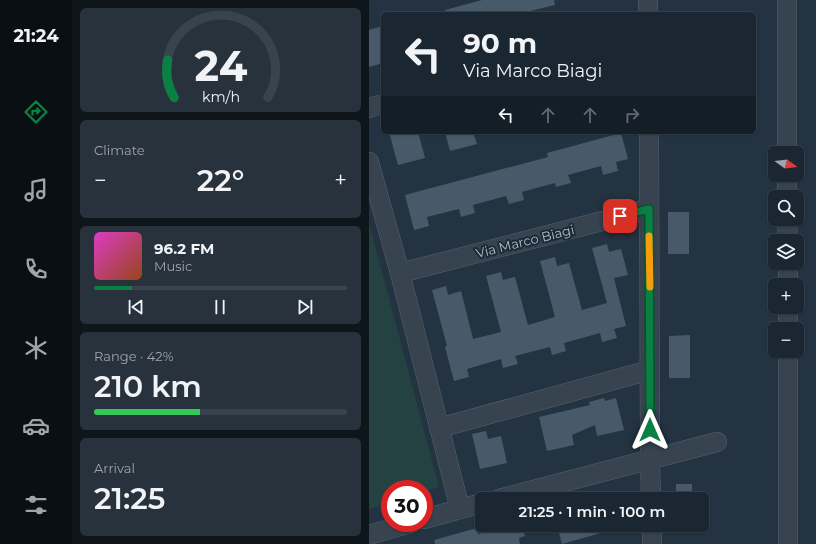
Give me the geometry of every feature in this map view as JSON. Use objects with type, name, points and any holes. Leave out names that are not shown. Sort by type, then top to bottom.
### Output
[{"type":"street","points":[[648,0],[648,12]]},
{"type":"street","points":[[787,0],[787,146]]},
{"type":"street","points":[[369,108],[381,105]]},
{"type":"street","points":[[649,134],[651,492]]},
{"type":"street","points":[[369,162],[400,273],[460,509]]},
{"type":"street","name":"Via Marco Biagi","points":[[400,273],[649,209]]},
{"type":"street","points":[[788,358],[788,544]]},
{"type":"street","points":[[439,428],[650,370]]},
{"type":"street","points":[[526,492],[717,442]]},
{"type":"street","points":[[433,516],[475,505]]},
{"type":"street","points":[[369,535],[381,532]]},
{"type":"street","points":[[652,532],[652,544]]},
{"type":"green space","points":[[369,223],[439,487],[433,489],[433,480],[381,480],[381,505],[369,509]]},
{"type":"building","points":[[482,0],[554,0],[555,5],[526,12],[446,12],[445,10]]},
{"type":"building","points":[[381,27],[381,64],[369,67],[369,30]]},
{"type":"building","points":[[390,134],[419,134],[425,158],[398,165]]},
{"type":"building","points":[[446,134],[474,134],[477,144],[450,151]]},
{"type":"building","points":[[621,134],[628,159],[616,162],[618,171],[603,175],[601,166],[568,175],[571,183],[556,187],[555,183],[522,192],[524,200],[509,204],[506,196],[473,205],[475,213],[461,217],[459,209],[427,217],[429,226],[414,230],[405,195],[548,157],[547,153]]},
{"type":"building","points":[[668,212],[689,212],[689,254],[668,254]]},
{"type":"building","points":[[607,244],[609,252],[621,249],[628,275],[614,278],[626,326],[614,329],[617,338],[602,342],[600,333],[564,343],[566,351],[552,355],[550,347],[515,356],[518,364],[503,368],[501,359],[467,369],[469,377],[454,381],[445,347],[447,346],[432,290],[446,286],[448,295],[461,291],[473,339],[501,332],[486,276],[501,272],[503,280],[515,277],[528,325],[555,317],[540,261],[555,257],[557,266],[569,263],[582,310],[607,303],[592,248]]},
{"type":"building","points":[[690,335],[690,378],[669,378],[669,336]]},
{"type":"building","points":[[604,398],[605,401],[616,398],[624,430],[597,436],[595,425],[572,435],[574,445],[547,451],[539,417],[590,405],[589,402]]},
{"type":"building","points":[[486,431],[488,439],[501,436],[507,463],[480,469],[472,434]]},
{"type":"building","points":[[676,484],[692,484],[692,492],[676,492]]},
{"type":"building","points":[[475,529],[475,532],[478,532],[478,534],[486,532],[524,532],[525,536],[519,538],[520,544],[435,544],[434,540]]},
{"type":"building","points":[[559,532],[604,532],[562,544]]},
{"type":"slow traffic","points":[[649,236],[650,287]]},
{"type":"route","points":[[620,216],[649,209],[650,430]]}]
